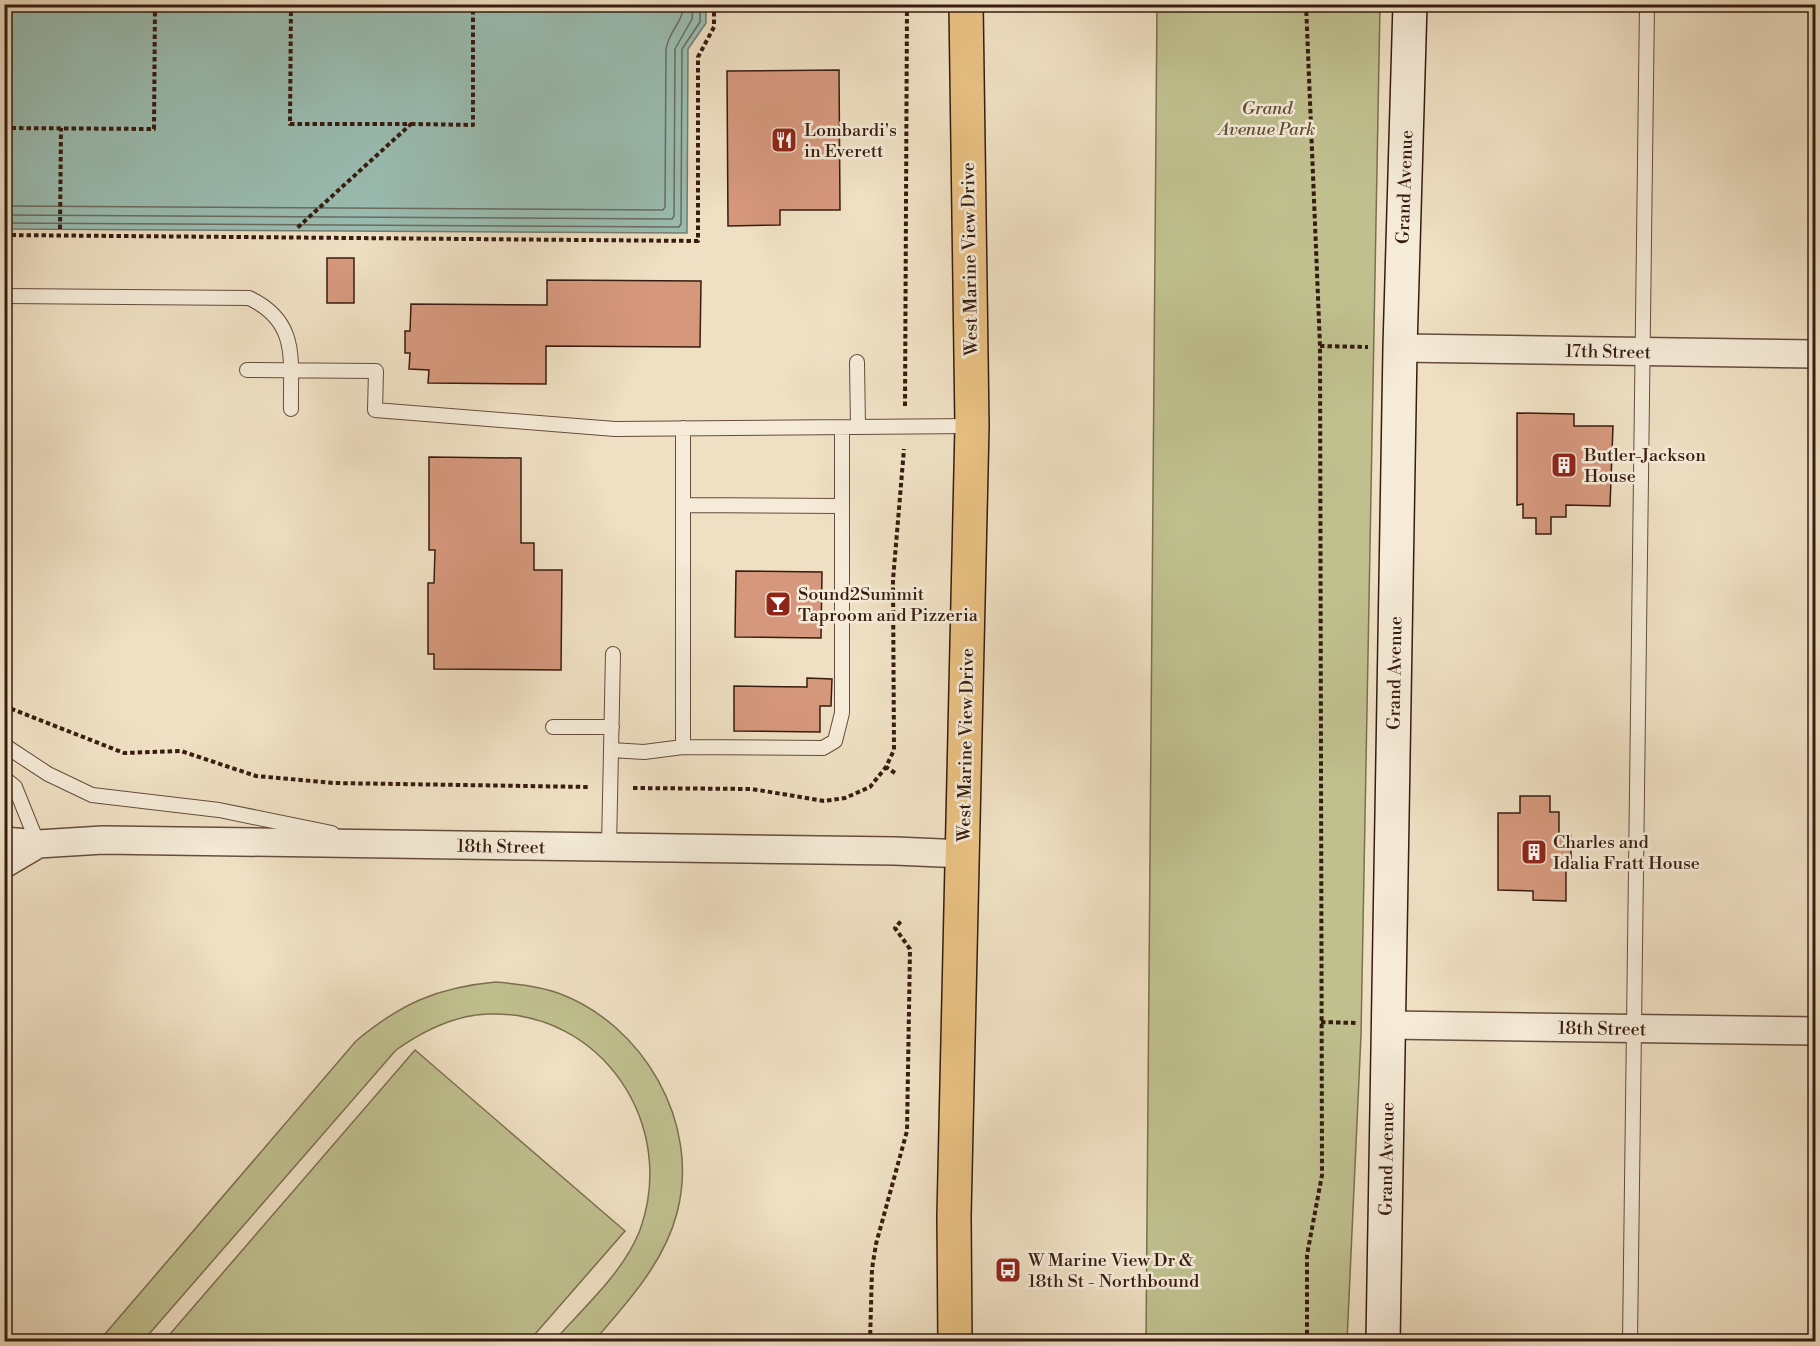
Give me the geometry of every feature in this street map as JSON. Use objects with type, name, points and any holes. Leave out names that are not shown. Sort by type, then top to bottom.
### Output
[{"type":"main road","name":"West Marine View Drive","points":[[955,1341],[954,1216],[972,426],[966,4]]},
{"type":"street","name":"Grand Avenue","points":[[1383,1341],[1400,348],[1410,4]]},
{"type":"street","name":"17th Street","points":[[1400,348],[1815,354]]},
{"type":"street","name":"18th Street","points":[[4,841],[38,843],[103,840],[964,854]]},
{"type":"street","name":"18th Street","points":[[4,864],[38,843]]},
{"type":"street","name":"18th Street","points":[[1389,1025],[1815,1031]]},
{"type":"lane","points":[[1630,1341],[1647,4]]},
{"type":"lane","points":[[4,296],[249,298],[275,314],[285,328],[290,344],[291,409]]},
{"type":"lane","points":[[857,362],[858,427]]},
{"type":"lane","points":[[247,370],[376,371],[375,410],[615,429],[972,426]]},
{"type":"lane","points":[[683,428],[683,747]]},
{"type":"lane","points":[[611,750],[644,752],[683,747],[823,748],[835,741],[842,714],[842,428]]},
{"type":"lane","points":[[683,505],[841,506]]},
{"type":"lane","points":[[609,848],[613,654]]},
{"type":"lane","points":[[553,727],[612,727]]},
{"type":"lane","points":[[4,745],[48,774],[92,795],[219,810],[393,845]]},
{"type":"lane","points":[[4,778],[15,787],[38,843]]},
{"type":"path","points":[[4,128],[154,129],[155,4]]},
{"type":"path","points":[[291,4],[290,124],[472,125],[473,4]]},
{"type":"path","points":[[4,235],[698,241],[698,57],[714,27],[714,4]]},
{"type":"path","points":[[4,706],[124,753],[181,751],[256,776],[334,783],[752,789],[824,801],[845,798],[870,787],[886,767],[894,750],[893,580],[902,496],[904,427],[907,4]]},
{"type":"path","points":[[1306,4],[1320,346],[1322,1175],[1307,1255],[1306,1341]]},
{"type":"path","points":[[296,229],[411,124]]},
{"type":"path","points":[[60,229],[61,128]]},
{"type":"path","points":[[1320,346],[1400,348]]},
{"type":"path","points":[[886,767],[896,773]]},
{"type":"path","points":[[870,1341],[872,1269],[876,1244],[907,1131],[910,949],[895,928],[901,921]]},
{"type":"green space","name":"Grand Avenue Park","points":[[1157,5],[1380,5],[1361,1035],[1347,1341],[1146,1341]]},
{"type":"green space","points":[[496,982],[535,987],[558,993],[589,1008],[616,1028],[639,1053],[658,1081],[672,1112],[680,1145],[682,1179],[677,1213],[671,1231],[643,1282],[594,1341],[554,1341],[613,1275],[640,1230],[649,1190],[648,1151],[639,1114],[621,1081],[596,1053],[565,1031],[529,1018],[488,1014],[464,1017],[440,1025],[396,1050],[143,1341],[99,1341],[356,1041],[404,1007],[456,988]]},
{"type":"green space","points":[[415,1050],[625,1231],[529,1341],[164,1341]]},
{"type":"water","points":[[5,4],[706,5],[706,23],[688,49],[687,233],[5,229]]},
{"type":"building","name":"Lombardi's in Everett","points":[[839,70],[840,210],[780,210],[780,225],[728,226],[727,71]]},
{"type":"building","points":[[327,258],[354,258],[354,303],[327,303]]},
{"type":"building","points":[[547,280],[701,281],[700,347],[546,346],[546,384],[428,383],[429,370],[409,369],[410,353],[405,353],[405,331],[410,331],[411,304],[547,305]]},
{"type":"building","name":"Butler-Jackson House","points":[[1517,413],[1574,414],[1574,426],[1613,426],[1610,506],[1566,505],[1566,517],[1551,517],[1551,534],[1536,534],[1536,518],[1523,518],[1523,504],[1517,505]]},
{"type":"building","points":[[429,457],[521,458],[521,543],[534,543],[534,570],[562,570],[561,670],[434,669],[434,654],[428,654],[428,583],[434,583],[435,550],[429,550]]},
{"type":"building","name":"Sound2Summit Taproom and Pizzeria","points":[[736,571],[822,572],[821,638],[735,637]]},
{"type":"building","points":[[807,678],[832,679],[831,706],[820,706],[820,732],[734,731],[734,686],[807,687]]},
{"type":"building","name":"Charles and Idalia Fratt House","points":[[1520,796],[1550,796],[1550,812],[1559,812],[1559,835],[1571,835],[1571,868],[1566,868],[1566,901],[1533,900],[1533,891],[1498,890],[1498,813],[1520,813]]},
{"type":"place","name":"Lombardi's in Everett","points":[[784,140]]},
{"type":"place","name":"Butler-Jackson House","points":[[1564,465]]},
{"type":"place","name":"Sound2Summit Taproom and Pizzeria","points":[[778,604]]},
{"type":"place","name":"Charles and Idalia Fratt House","points":[[1534,852]]},
{"type":"place","name":"W Marine View Dr & 18th St - Northbound","points":[[1008,1270]]}]
